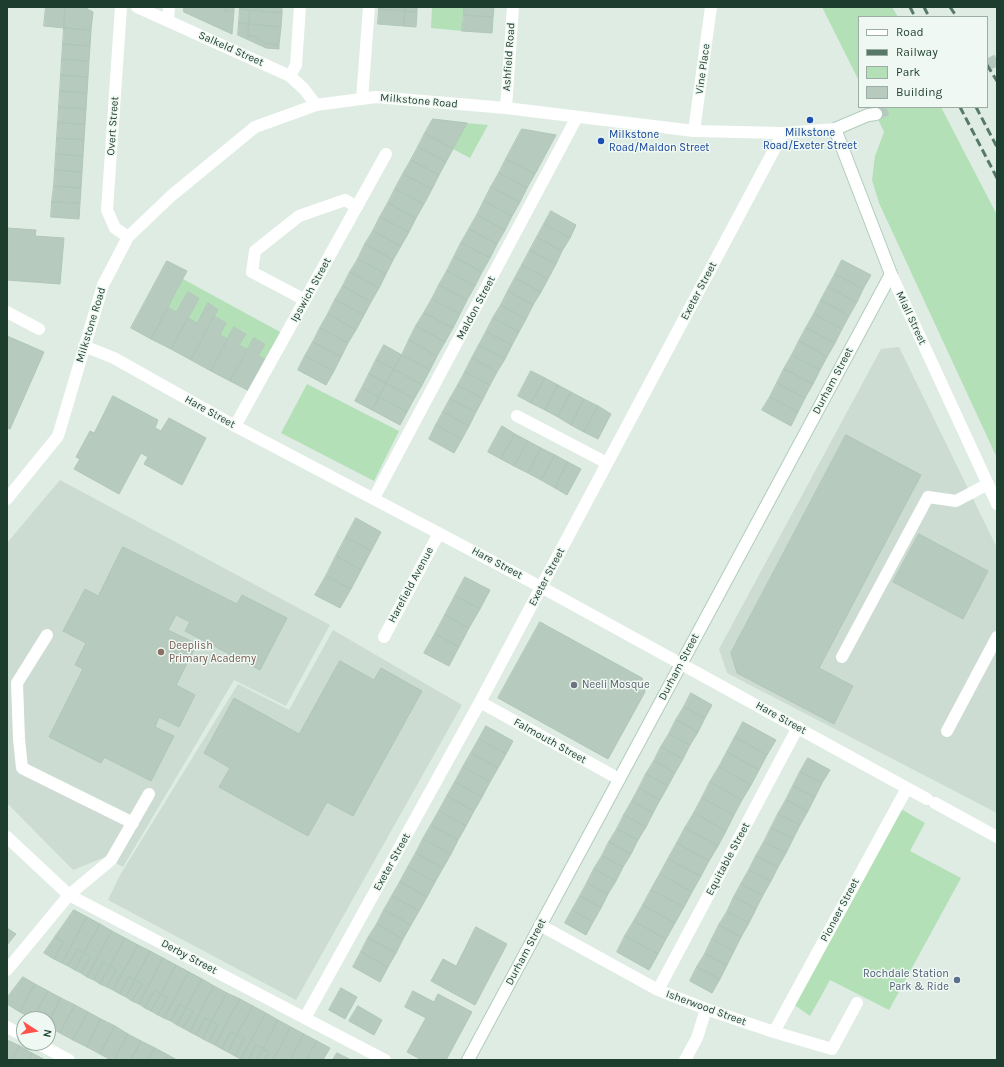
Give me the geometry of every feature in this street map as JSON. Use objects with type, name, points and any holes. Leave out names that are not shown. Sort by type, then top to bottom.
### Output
[{"type":"street","name":"Overt Street","points":[[121,7],[107,210],[115,228],[128,237]]},
{"type":"street","name":"Salkeld Street","points":[[137,7],[290,76],[304,89],[316,105]]},
{"type":"street","points":[[168,21],[169,7]]},
{"type":"street","points":[[290,76],[296,65],[300,7]]},
{"type":"street","points":[[362,99],[369,7]]},
{"type":"street","name":"Ashfield Road","points":[[506,108],[513,7]]},
{"type":"street","name":"Vine Place","points":[[694,131],[711,7]]},
{"type":"street","name":"Milkstone Road","points":[[7,499],[58,436],[102,285],[128,237],[171,196],[255,127],[316,105],[376,97],[506,108],[694,131],[783,133],[835,129],[868,115],[876,114]]},
{"type":"street","name":"Maldon Street","points":[[374,498],[577,117]]},
{"type":"street","name":"Miall Street","points":[[835,129],[891,274],[997,504]]},
{"type":"street","name":"Exeter Street","points":[[305,1018],[480,702],[783,133]]},
{"type":"street","name":"Ipswich Street","points":[[235,426],[386,154]]},
{"type":"street","points":[[305,300],[252,272],[255,251],[299,216],[345,200],[357,207]]},
{"type":"street","name":"Durham Street","points":[[468,1060],[891,274]]},
{"type":"street","points":[[7,312],[39,329]]},
{"type":"street","name":"Hare Street","points":[[84,346],[114,358],[235,426],[542,587],[997,837]]},
{"type":"street","points":[[517,416],[607,463]]},
{"type":"street","points":[[842,657],[928,497],[956,501],[988,484]]},
{"type":"street","name":"Harefield Avenue","points":[[384,637],[439,533]]},
{"type":"street","points":[[47,635],[17,683],[19,739],[22,768],[132,823]]},
{"type":"street","points":[[946,731],[997,638]]},
{"type":"street","name":"Falmouth Street","points":[[480,702],[619,779]]},
{"type":"street","name":"Equitable Street","points":[[658,990],[798,727]]},
{"type":"street","name":"Pioneer Street","points":[[774,1032],[907,788]]},
{"type":"street","points":[[7,970],[69,895],[111,860],[149,794]]},
{"type":"street","name":"Derby Street","points":[[7,837],[69,895],[385,1060]]},
{"type":"street","name":"Isherwood Street","points":[[540,925],[658,990],[706,1009],[774,1032],[832,1049],[857,1003]]},
{"type":"street","points":[[685,1060],[698,1038],[706,1009]]},
{"type":"street","points":[[7,1027],[16,1032]]},
{"type":"street","points":[[52,1051],[69,1060]]},
{"type":"shaded area","points":[[899,347],[997,548],[997,813],[727,673],[719,649],[881,349]]},
{"type":"shaded area","name":"Deeplish Primary Academy","points":[[60,480],[330,625],[286,706],[234,680],[123,867],[105,857],[73,870],[7,803],[7,543]]},
{"type":"shaded area","points":[[333,630],[462,705],[296,1000],[108,900],[120,875],[238,684],[289,710]]},
{"type":"green space","points":[[432,7],[464,7],[462,31],[431,28]]},
{"type":"green space","points":[[822,7],[892,7],[897,16],[858,16],[858,79]]},
{"type":"green space","points":[[872,108],[942,108],[997,215],[997,458],[879,203],[872,180],[875,156],[884,132]]},
{"type":"green space","points":[[467,123],[488,125],[470,158],[453,149]]},
{"type":"green space","points":[[183,279],[282,333],[267,360],[258,356],[265,344],[254,338],[248,350],[239,345],[246,333],[234,327],[228,339],[220,335],[226,323],[214,316],[218,308],[208,303],[197,323],[188,318],[198,297],[188,292],[176,312],[168,307]]},
{"type":"green space","points":[[307,384],[399,431],[374,481],[281,433]]},
{"type":"green space","points":[[901,809],[925,823],[910,851],[961,878],[889,1010],[830,980],[810,1016],[793,1004]]},
{"type":"building","points":[[46,7],[65,7],[64,28],[44,26]]},
{"type":"building","points":[[65,7],[84,7],[93,12],[91,30],[64,28]]},
{"type":"building","points":[[184,7],[225,7],[225,11],[234,11],[232,34],[184,12]]},
{"type":"building","points":[[225,7],[234,7],[234,11],[225,11]]},
{"type":"building","points":[[241,7],[257,7],[256,11],[240,9]]},
{"type":"building","points":[[257,7],[282,7],[282,13],[256,11]]},
{"type":"building","points":[[379,7],[405,7],[405,11],[379,9]]},
{"type":"building","points":[[405,7],[417,7],[417,12],[405,11]]},
{"type":"building","points":[[464,7],[494,7],[493,17],[464,15]]},
{"type":"building","points":[[240,9],[250,10],[249,24],[239,23]]},
{"type":"building","points":[[379,9],[405,11],[404,26],[378,24]]},
{"type":"building","points":[[250,10],[282,13],[281,27],[249,24]]},
{"type":"building","points":[[405,11],[417,12],[416,27],[404,26]]},
{"type":"building","points":[[464,15],[493,17],[492,33],[462,31]]},
{"type":"building","points":[[239,23],[249,24],[248,36],[254,36],[267,44],[279,45],[279,49],[266,48],[238,35]]},
{"type":"building","points":[[249,24],[281,27],[279,45],[267,44],[254,36],[248,36]]},
{"type":"building","points":[[64,28],[91,30],[90,46],[63,44]]},
{"type":"building","points":[[63,44],[90,46],[89,61],[62,59]]},
{"type":"building","points":[[62,59],[89,61],[88,77],[61,75]]},
{"type":"building","points":[[61,75],[88,77],[87,93],[60,91]]},
{"type":"building","points":[[60,91],[87,93],[86,109],[59,107]]},
{"type":"building","points":[[59,107],[86,109],[85,124],[58,123]]},
{"type":"building","points":[[433,119],[467,123],[453,149],[425,133]]},
{"type":"building","points":[[58,123],[85,124],[84,140],[57,138]]},
{"type":"building","points":[[522,129],[556,135],[535,174],[506,159]]},
{"type":"building","points":[[425,133],[453,149],[446,162],[418,147]]},
{"type":"building","points":[[57,138],[84,140],[83,156],[56,154]]},
{"type":"building","points":[[418,147],[446,162],[439,175],[411,160]]},
{"type":"building","points":[[56,154],[83,156],[82,172],[55,170]]},
{"type":"building","points":[[506,159],[535,174],[527,188],[499,173]]},
{"type":"building","points":[[411,160],[439,175],[432,189],[403,174]]},
{"type":"building","points":[[55,170],[82,172],[81,188],[54,186]]},
{"type":"building","points":[[499,173],[527,188],[520,202],[491,187]]},
{"type":"building","points":[[403,174],[432,189],[424,204],[395,189]]},
{"type":"building","points":[[54,186],[81,188],[80,203],[52,202]]},
{"type":"building","points":[[491,187],[520,202],[512,216],[484,201]]},
{"type":"building","points":[[395,189],[424,204],[416,218],[388,203]]},
{"type":"building","points":[[484,201],[512,216],[505,230],[477,215]]},
{"type":"building","points":[[52,202],[80,203],[79,219],[51,217]]},
{"type":"building","points":[[388,203],[416,218],[409,232],[380,217]]},
{"type":"building","points":[[551,211],[576,225],[570,238],[544,224]]},
{"type":"building","points":[[477,215],[505,230],[497,244],[469,229]]},
{"type":"building","points":[[380,217],[409,232],[401,246],[373,231]]},
{"type":"building","points":[[544,224],[570,238],[562,251],[537,237]]},
{"type":"building","points":[[7,228],[36,230],[35,236],[64,238],[60,284],[7,280]]},
{"type":"building","points":[[469,229],[497,244],[490,258],[461,243]]},
{"type":"building","points":[[373,231],[401,246],[393,260],[365,244]]},
{"type":"building","points":[[537,237],[562,251],[556,264],[530,250]]},
{"type":"building","points":[[461,243],[490,258],[482,272],[454,257]]},
{"type":"building","points":[[365,244],[393,260],[386,274],[358,259]]},
{"type":"building","points":[[530,250],[556,264],[548,279],[522,265]]},
{"type":"building","points":[[454,257],[482,272],[475,286],[447,271]]},
{"type":"building","points":[[358,259],[386,274],[379,288],[350,272]]},
{"type":"building","points":[[842,260],[871,275],[863,289],[835,274]]},
{"type":"building","points":[[167,261],[187,271],[151,339],[131,328]]},
{"type":"building","points":[[522,265],[548,279],[541,292],[515,278]]},
{"type":"building","points":[[447,271],[475,286],[467,300],[439,285]]},
{"type":"building","points":[[350,272],[379,288],[371,302],[343,286]]},
{"type":"building","points":[[835,274],[863,289],[857,302],[828,287]]},
{"type":"building","points":[[515,278],[541,292],[533,305],[508,291]]},
{"type":"building","points":[[439,285],[467,300],[460,314],[432,299]]},
{"type":"building","points":[[343,286],[371,302],[364,315],[335,300]]},
{"type":"building","points":[[828,287],[857,302],[849,316],[821,300]]},
{"type":"building","points":[[508,291],[533,305],[526,319],[501,305]]},
{"type":"building","points":[[188,292],[199,298],[171,349],[151,339],[168,307],[176,312]]},
{"type":"building","points":[[432,299],[460,314],[453,328],[424,313]]},
{"type":"building","points":[[335,300],[364,315],[356,330],[328,314]]},
{"type":"building","points":[[821,300],[849,316],[842,329],[814,314]]},
{"type":"building","points":[[208,303],[218,309],[191,360],[171,349],[188,318],[197,323]]},
{"type":"building","points":[[501,305],[526,319],[519,332],[493,318]]},
{"type":"building","points":[[424,313],[453,328],[445,342],[416,326]]},
{"type":"building","points":[[328,314],[356,330],[348,343],[320,328]]},
{"type":"building","points":[[814,314],[842,329],[835,343],[806,328]]},
{"type":"building","points":[[214,316],[226,323],[220,335],[228,339],[211,371],[191,360]]},
{"type":"building","points":[[493,318],[519,332],[512,345],[486,332]]},
{"type":"building","points":[[416,326],[445,342],[437,356],[409,340]]},
{"type":"building","points":[[234,327],[246,334],[239,345],[248,350],[230,381],[211,371]]},
{"type":"building","points":[[320,328],[348,343],[341,357],[313,342]]},
{"type":"building","points":[[806,328],[835,343],[827,357],[799,341]]},
{"type":"building","points":[[486,332],[512,345],[505,359],[479,345]]},
{"type":"building","points":[[7,336],[44,352],[10,429],[7,428]]},
{"type":"building","points":[[254,338],[265,344],[258,356],[267,360],[251,392],[230,381]]},
{"type":"building","points":[[409,340],[437,356],[430,370],[402,355]]},
{"type":"building","points":[[799,341],[827,357],[820,370],[792,355]]},
{"type":"building","points":[[313,342],[341,357],[334,371],[305,356]]},
{"type":"building","points":[[384,345],[402,355],[394,369],[376,360]]},
{"type":"building","points":[[479,345],[505,359],[497,372],[472,358]]},
{"type":"building","points":[[402,355],[430,370],[422,385],[394,369]]},
{"type":"building","points":[[792,355],[820,370],[813,384],[784,369]]},
{"type":"building","points":[[305,356],[334,371],[326,385],[298,370]]},
{"type":"building","points":[[472,358],[497,372],[490,385],[465,372]]},
{"type":"building","points":[[376,360],[394,369],[386,383],[369,374]]},
{"type":"building","points":[[394,369],[422,385],[414,399],[386,383]]},
{"type":"building","points":[[784,369],[813,384],[805,398],[777,383]]},
{"type":"building","points":[[531,371],[545,378],[531,403],[518,396]]},
{"type":"building","points":[[465,372],[490,385],[483,399],[458,385]]},
{"type":"building","points":[[369,374],[386,383],[379,397],[362,388]]},
{"type":"building","points":[[545,378],[558,385],[545,410],[531,403]]},
{"type":"building","points":[[386,383],[414,399],[407,412],[379,397]]},
{"type":"building","points":[[777,383],[805,398],[798,412],[770,397]]},
{"type":"building","points":[[458,385],[483,399],[476,412],[450,399]]},
{"type":"building","points":[[558,385],[571,392],[558,417],[545,410]]},
{"type":"building","points":[[362,388],[379,397],[372,410],[355,401]]},
{"type":"building","points":[[571,392],[584,399],[571,425],[558,417]]},
{"type":"building","points":[[113,396],[158,420],[155,428],[161,431],[169,418],[206,438],[182,485],[144,464],[148,457],[141,453],[119,494],[74,469],[80,459],[76,457],[90,431],[94,433]]},
{"type":"building","points":[[379,397],[407,412],[400,425],[372,410]]},
{"type":"building","points":[[770,397],[798,412],[791,426],[762,410]]},
{"type":"building","points":[[450,399],[476,412],[469,426],[443,412]]},
{"type":"building","points":[[584,399],[598,406],[584,432],[571,425]]},
{"type":"building","points":[[598,406],[611,414],[598,439],[584,432]]},
{"type":"building","points":[[443,412],[469,426],[462,439],[436,425]]},
{"type":"building","points":[[436,425],[462,439],[454,453],[429,439]]},
{"type":"building","points":[[502,426],[515,434],[501,459],[488,452]]},
{"type":"building","points":[[515,434],[528,441],[514,466],[501,459]]},
{"type":"building","points":[[846,435],[921,475],[819,668],[853,686],[834,724],[737,673],[731,653]]},
{"type":"building","points":[[528,441],[541,448],[528,473],[514,466]]},
{"type":"building","points":[[541,448],[555,455],[541,480],[528,473]]},
{"type":"building","points":[[555,455],[568,462],[555,488],[541,480]]},
{"type":"building","points":[[568,462],[581,469],[567,495],[555,488]]},
{"type":"building","points":[[356,518],[381,532],[371,551],[346,537]]},
{"type":"building","points":[[919,534],[988,571],[963,619],[893,582]]},
{"type":"building","points":[[346,537],[371,551],[361,570],[336,556]]},
{"type":"building","points":[[123,547],[237,604],[242,595],[287,618],[260,670],[185,631],[190,622],[176,615],[168,630],[197,644],[176,685],[195,695],[179,727],[159,717],[155,727],[174,736],[151,781],[104,757],[101,763],[49,737],[83,669],[75,665],[86,643],[63,631],[85,589],[98,596]]},
{"type":"building","points":[[336,556],[361,570],[351,589],[326,576]]},
{"type":"building","points":[[326,576],[351,589],[340,608],[315,595]]},
{"type":"building","points":[[465,577],[490,590],[480,609],[455,596]]},
{"type":"building","points":[[455,596],[480,609],[469,628],[445,615]]},
{"type":"building","points":[[445,615],[469,628],[459,647],[435,634]]},
{"type":"building","name":"Neeli Mosque","points":[[540,622],[642,678],[645,692],[608,759],[498,698]]},
{"type":"building","points":[[435,634],[459,647],[449,666],[424,653]]},
{"type":"building","points":[[340,661],[374,680],[381,668],[422,691],[353,816],[327,802],[308,836],[219,787],[230,768],[204,753],[234,698],[299,734]]},
{"type":"building","points":[[691,693],[712,705],[705,718],[684,707]]},
{"type":"building","points":[[684,707],[705,718],[698,732],[676,720]]},
{"type":"building","points":[[676,720],[698,732],[690,745],[669,734]]},
{"type":"building","points":[[743,722],[776,740],[767,755],[735,737]]},
{"type":"building","points":[[486,726],[513,741],[506,754],[479,739]]},
{"type":"building","points":[[669,734],[690,745],[683,759],[661,747]]},
{"type":"building","points":[[735,737],[767,755],[759,770],[727,752]]},
{"type":"building","points":[[479,739],[506,754],[498,768],[471,753]]},
{"type":"building","points":[[661,747],[683,759],[675,773],[654,761]]},
{"type":"building","points":[[727,752],[759,770],[751,785],[719,767]]},
{"type":"building","points":[[471,753],[498,768],[490,782],[463,767]]},
{"type":"building","points":[[808,758],[830,770],[822,783],[800,772]]},
{"type":"building","points":[[654,761],[675,773],[668,786],[646,774]]},
{"type":"building","points":[[463,767],[490,782],[482,797],[455,782]]},
{"type":"building","points":[[719,767],[751,785],[742,800],[710,782]]},
{"type":"building","points":[[800,772],[822,783],[815,797],[793,786]]},
{"type":"building","points":[[646,774],[668,786],[660,800],[639,788]]},
{"type":"building","points":[[455,782],[482,797],[474,811],[447,796]]},
{"type":"building","points":[[710,782],[742,800],[734,815],[702,798]]},
{"type":"building","points":[[793,786],[815,797],[808,811],[786,800]]},
{"type":"building","points":[[639,788],[660,800],[653,813],[632,801]]},
{"type":"building","points":[[447,796],[474,811],[466,826],[439,811]]},
{"type":"building","points":[[702,798],[734,815],[726,831],[694,813]]},
{"type":"building","points":[[786,800],[808,811],[800,825],[778,814]]},
{"type":"building","points":[[632,801],[653,813],[646,827],[624,815]]},
{"type":"building","points":[[439,811],[466,826],[458,840],[431,825]]},
{"type":"building","points":[[694,813],[726,831],[718,846],[685,828]]},
{"type":"building","points":[[778,814],[800,825],[793,839],[771,828]]},
{"type":"building","points":[[624,815],[646,827],[638,840],[617,829]]},
{"type":"building","points":[[431,825],[458,840],[451,854],[423,839]]},
{"type":"building","points":[[685,828],[718,846],[709,861],[677,843]]},
{"type":"building","points":[[771,828],[793,839],[786,853],[764,842]]},
{"type":"building","points":[[617,829],[638,840],[631,854],[609,842]]},
{"type":"building","points":[[423,839],[451,854],[443,868],[416,853]]},
{"type":"building","points":[[609,842],[631,854],[623,867],[602,856]]},
{"type":"building","points":[[764,842],[786,853],[778,867],[756,856]]},
{"type":"building","points":[[677,843],[709,861],[701,876],[668,859]]},
{"type":"building","points":[[416,853],[443,868],[435,882],[408,867]]},
{"type":"building","points":[[602,856],[623,867],[616,881],[594,869]]},
{"type":"building","points":[[756,856],[778,867],[771,881],[749,870]]},
{"type":"building","points":[[668,859],[701,876],[692,892],[660,874]]},
{"type":"building","points":[[408,867],[435,882],[427,897],[400,882]]},
{"type":"building","points":[[594,869],[616,881],[608,894],[587,883]]},
{"type":"building","points":[[749,870],[771,881],[763,895],[741,884]]},
{"type":"building","points":[[660,874],[692,892],[684,907],[651,890]]},
{"type":"building","points":[[400,882],[427,897],[419,911],[392,896]]},
{"type":"building","points":[[587,883],[608,894],[601,908],[580,896]]},
{"type":"building","points":[[741,884],[763,895],[756,909],[734,897]]},
{"type":"building","points":[[651,890],[684,907],[675,923],[643,905]]},
{"type":"building","points":[[392,896],[419,911],[411,925],[384,910]]},
{"type":"building","points":[[580,896],[601,908],[593,922],[572,910]]},
{"type":"building","points":[[734,897],[756,909],[749,923],[727,912]]},
{"type":"building","points":[[643,905],[675,923],[666,939],[634,921]]},
{"type":"building","points":[[74,910],[87,917],[62,963],[54,959],[64,942],[55,937]]},
{"type":"building","points":[[384,910],[411,925],[403,939],[377,924]]},
{"type":"building","points":[[572,910],[593,922],[586,935],[565,923]]},
{"type":"building","points":[[727,912],[749,923],[741,937],[719,925]]},
{"type":"building","points":[[87,917],[100,924],[84,953],[78,949],[68,966],[62,963]]},
{"type":"building","points":[[634,921],[666,939],[658,954],[625,936]]},
{"type":"building","points":[[100,924],[112,931],[87,977],[81,973],[91,956],[84,953]]},
{"type":"building","points":[[377,924],[403,939],[396,953],[368,938]]},
{"type":"building","points":[[719,925],[741,937],[734,951],[712,939]]},
{"type":"building","points":[[476,927],[507,944],[475,1005],[431,981],[443,959],[456,966]]},
{"type":"building","points":[[7,928],[16,934],[7,945]]},
{"type":"building","points":[[112,931],[125,938],[110,966],[103,963],[94,980],[87,977]]},
{"type":"building","points":[[625,936],[658,954],[649,970],[617,952]]},
{"type":"building","points":[[55,937],[64,942],[54,959],[44,953]]},
{"type":"building","points":[[125,938],[138,945],[113,990],[107,987],[116,970],[110,966]]},
{"type":"building","points":[[368,938],[396,953],[388,967],[361,952]]},
{"type":"building","points":[[712,939],[734,951],[727,965],[705,954]]},
{"type":"building","points":[[138,945],[150,951],[135,980],[129,977],[120,994],[113,990]]},
{"type":"building","points":[[78,949],[84,953],[75,970],[68,966]]},
{"type":"building","points":[[150,951],[163,958],[139,1004],[132,1001],[142,984],[135,980]]},
{"type":"building","points":[[361,952],[388,967],[380,982],[353,967]]},
{"type":"building","points":[[84,953],[91,956],[81,973],[75,970]]},
{"type":"building","points":[[705,954],[727,965],[720,979],[697,967]]},
{"type":"building","points":[[163,958],[176,965],[161,994],[155,990],[145,1008],[139,1004]]},
{"type":"building","points":[[103,963],[110,966],[100,984],[94,980]]},
{"type":"building","points":[[176,965],[189,972],[164,1018],[158,1015],[167,997],[161,994]]},
{"type":"building","points":[[110,966],[116,970],[107,987],[100,984]]},
{"type":"building","points":[[697,967],[720,979],[712,993],[690,981]]},
{"type":"building","points":[[189,972],[202,979],[186,1008],[180,1004],[171,1021],[164,1018]]},
{"type":"building","points":[[23,977],[35,984],[21,1011],[7,1004],[7,998]]},
{"type":"building","points":[[129,977],[135,980],[126,997],[120,994]]},
{"type":"building","points":[[202,979],[214,986],[190,1032],[183,1028],[193,1011],[186,1008]]},
{"type":"building","points":[[135,980],[142,984],[132,1001],[126,997]]},
{"type":"building","points":[[35,984],[48,991],[37,1011],[21,1011]]},
{"type":"building","points":[[214,986],[227,993],[212,1021],[205,1018],[196,1035],[190,1032]]},
{"type":"building","points":[[341,988],[357,997],[345,1019],[329,1010]]},
{"type":"building","points":[[155,990],[161,994],[151,1011],[145,1008]]},
{"type":"building","points":[[48,991],[61,998],[54,1011],[37,1011]]},
{"type":"building","points":[[413,991],[434,1002],[438,994],[472,1012],[446,1060],[422,1060],[407,1052],[426,1018],[405,1007]]},
{"type":"building","points":[[227,993],[240,999],[215,1045],[209,1042],[218,1025],[212,1021]]},
{"type":"building","points":[[161,994],[167,997],[158,1015],[151,1011]]},
{"type":"building","points":[[61,998],[75,1005],[60,1033],[56,1031],[56,1011],[54,1011]]},
{"type":"building","points":[[240,999],[253,1006],[237,1035],[231,1032],[222,1049],[215,1045]]},
{"type":"building","points":[[180,1004],[186,1008],[177,1025],[171,1021]]},
{"type":"building","points":[[75,1005],[88,1012],[73,1040],[60,1033]]},
{"type":"building","points":[[253,1006],[266,1013],[241,1059],[235,1056],[244,1038],[237,1035]]},
{"type":"building","points":[[358,1006],[382,1020],[374,1035],[349,1021]]},
{"type":"building","points":[[186,1008],[193,1011],[183,1028],[177,1025]]},
{"type":"building","points":[[88,1012],[101,1019],[87,1047],[73,1040]]},
{"type":"building","points":[[266,1013],[278,1020],[263,1049],[256,1045],[249,1060],[242,1060],[241,1059]]},
{"type":"building","points":[[205,1018],[212,1021],[203,1039],[196,1035]]},
{"type":"building","points":[[101,1019],[115,1026],[100,1054],[87,1047]]},
{"type":"building","points":[[278,1020],[291,1027],[273,1060],[265,1060],[269,1052],[263,1049]]},
{"type":"building","points":[[212,1021],[218,1025],[209,1042],[203,1039]]},
{"type":"building","points":[[115,1026],[128,1034],[114,1060],[111,1060],[100,1054]]},
{"type":"building","points":[[291,1027],[304,1034],[290,1060],[273,1060]]},
{"type":"building","points":[[231,1032],[237,1035],[228,1052],[222,1049]]},
{"type":"building","points":[[128,1034],[141,1041],[131,1060],[114,1060]]},
{"type":"building","points":[[304,1034],[317,1041],[306,1060],[290,1060]]},
{"type":"building","points":[[237,1035],[244,1038],[235,1056],[228,1052]]},
{"type":"building","points":[[7,1040],[16,1044],[17,1051],[12,1060],[7,1060]]},
{"type":"building","points":[[141,1041],[155,1048],[148,1060],[131,1060]]},
{"type":"building","points":[[317,1041],[330,1048],[323,1060],[306,1060]]},
{"type":"building","points":[[256,1045],[263,1049],[257,1060],[249,1060]]},
{"type":"building","points":[[155,1048],[168,1055],[165,1060],[148,1060]]},
{"type":"building","points":[[263,1049],[269,1052],[265,1060],[257,1060]]},
{"type":"building","points":[[17,1051],[29,1051],[32,1053],[29,1060],[12,1060]]},
{"type":"building","points":[[32,1053],[45,1060],[29,1060]]},
{"type":"building","points":[[337,1053],[351,1060],[333,1060]]},
{"type":"building","points":[[168,1055],[177,1060],[165,1060]]},
{"type":"tunnel","points":[[988,64],[997,60]]},
{"type":"tunnel","points":[[876,114],[890,108]]},
{"type":"railway","points":[[910,7],[914,16]]},
{"type":"railway","points":[[924,7],[928,16]]},
{"type":"railway","points":[[950,7],[956,16]]},
{"type":"railway","points":[[988,67],[997,81]]},
{"type":"railway","points":[[961,108],[997,178]]},
{"type":"railway","points":[[977,108],[997,147]]},
{"type":"place","name":"Milkstone Road/Exeter Street","points":[[810,120]]},
{"type":"place","name":"Milkstone Road/Maldon Street","points":[[601,141]]},
{"type":"place","name":"Deeplish Primary Academy","points":[[161,652]]},
{"type":"place","name":"Neeli Mosque","points":[[574,685]]},
{"type":"place","name":"Rochdale Station Park & Ride","points":[[957,980]]}]
